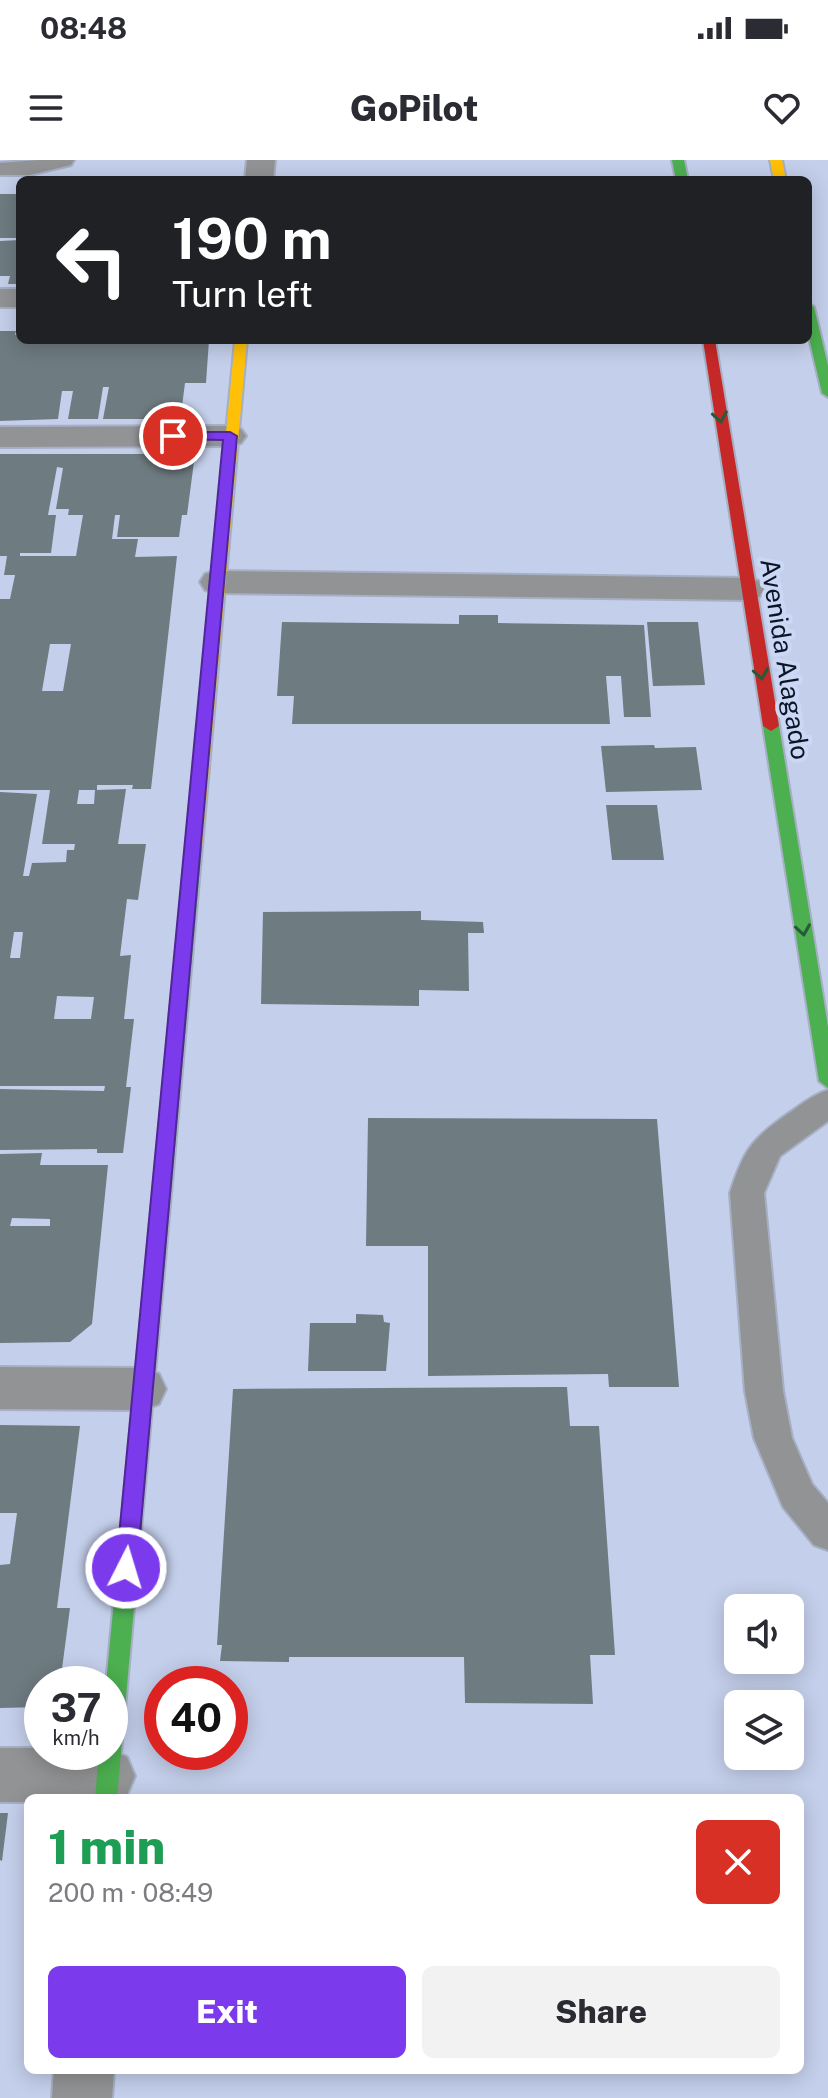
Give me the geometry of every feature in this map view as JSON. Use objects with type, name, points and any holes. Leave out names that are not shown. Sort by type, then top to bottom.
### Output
[{"type":"street","points":[[812,327],[828,393]]},
{"type":"street","points":[[0,1775],[107,1787],[241,344]]},
{"type":"street","name":"Avenida Alagado","points":[[710,344],[747,589],[821,994],[828,1081]]},
{"type":"street","points":[[0,437],[230,436]]},
{"type":"street","points":[[217,582],[747,589]]},
{"type":"street","points":[[0,1388],[142,1389]]},
{"type":"street","points":[[82,2098],[84,2074]]},
{"type":"lane","points":[[0,169],[29,169],[63,160]]},
{"type":"lane","points":[[828,1103],[768,1146],[755,1168],[747,1193],[764,1391],[773,1438],[797,1495],[828,1532]]},
{"type":"building","points":[[0,194],[16,194],[16,238],[0,238]]},
{"type":"building","points":[[16,240],[16,284],[8,284],[10,276],[0,276],[0,241]]},
{"type":"building","points":[[0,331],[16,331],[16,344],[209,344],[206,383],[185,383],[181,414],[175,414],[174,419],[103,419],[109,387],[103,387],[98,419],[68,419],[73,391],[62,391],[58,419],[0,421]]},
{"type":"building","points":[[0,454],[195,454],[187,515],[182,515],[179,537],[117,537],[120,515],[115,515],[112,539],[138,539],[135,557],[177,556],[151,789],[132,789],[133,785],[97,785],[97,790],[126,789],[118,844],[146,844],[138,900],[127,899],[120,956],[131,955],[124,1019],[134,1019],[126,1087],[131,1087],[123,1153],[97,1153],[97,1149],[0,1150],[0,1089],[104,1091],[105,1086],[0,1086],[0,792],[37,794],[23,876],[29,876],[32,863],[66,862],[67,850],[74,850],[75,844],[42,844],[50,790],[0,790],[0,599],[10,599],[15,575],[4,575],[7,556],[0,556]],"holes":[[[57,467],[63,468],[56,509],[69,509],[68,515],[83,515],[76,556],[20,556],[20,553],[51,553],[56,515],[48,515]],[[50,644],[71,644],[63,691],[42,691]],[[79,790],[95,790],[94,804],[77,804]],[[14,932],[23,932],[20,958],[10,958]],[[57,996],[94,997],[91,1019],[54,1019]]]},
{"type":"building","points":[[459,615],[498,615],[498,623],[644,625],[651,717],[624,717],[621,676],[606,676],[610,724],[292,724],[294,696],[277,696],[282,622],[459,624]]},
{"type":"building","points":[[647,622],[698,622],[705,685],[653,686]]},
{"type":"building","points":[[654,745],[655,748],[696,747],[702,790],[606,792],[601,746]]},
{"type":"building","points":[[606,805],[657,805],[664,860],[612,860]]},
{"type":"building","points":[[421,911],[421,920],[483,922],[484,933],[468,933],[469,991],[419,990],[419,1006],[261,1004],[263,912]]},
{"type":"building","points":[[368,1118],[657,1119],[679,1387],[609,1387],[608,1374],[428,1376],[428,1246],[366,1246]]},
{"type":"building","points":[[42,1153],[40,1165],[108,1165],[92,1324],[70,1342],[0,1343],[0,1154]],"holes":[[[12,1218],[50,1219],[50,1226],[10,1226]]]},
{"type":"building","points":[[356,1314],[383,1315],[384,1322],[390,1323],[386,1371],[308,1371],[310,1323],[356,1323]]},
{"type":"building","points":[[567,1387],[570,1426],[599,1426],[615,1655],[590,1655],[593,1704],[465,1703],[464,1657],[289,1657],[289,1662],[220,1661],[222,1645],[217,1645],[233,1389]]},
{"type":"building","points":[[0,1425],[80,1426],[57,1608],[70,1608],[62,1666],[24,1666],[24,1707],[0,1708],[0,1565],[10,1564],[17,1513],[0,1513]]},
{"type":"building","points":[[0,1813],[8,1813],[2,1861],[0,1860]]},
{"type":"traffic: fast","points":[[678,160],[681,176]]},
{"type":"traffic: fast","points":[[812,324],[828,393]]},
{"type":"traffic: fast","points":[[771,726],[828,1081]]},
{"type":"traffic: fast","points":[[106,1794],[194,846]]},
{"type":"traffic: slow","points":[[776,160],[779,176]]},
{"type":"traffic: slow","points":[[194,846],[241,344]]},
{"type":"traffic: jam","points":[[710,344],[771,726]]},
{"type":"route","points":[[126,1568],[230,436],[173,436]]}]
